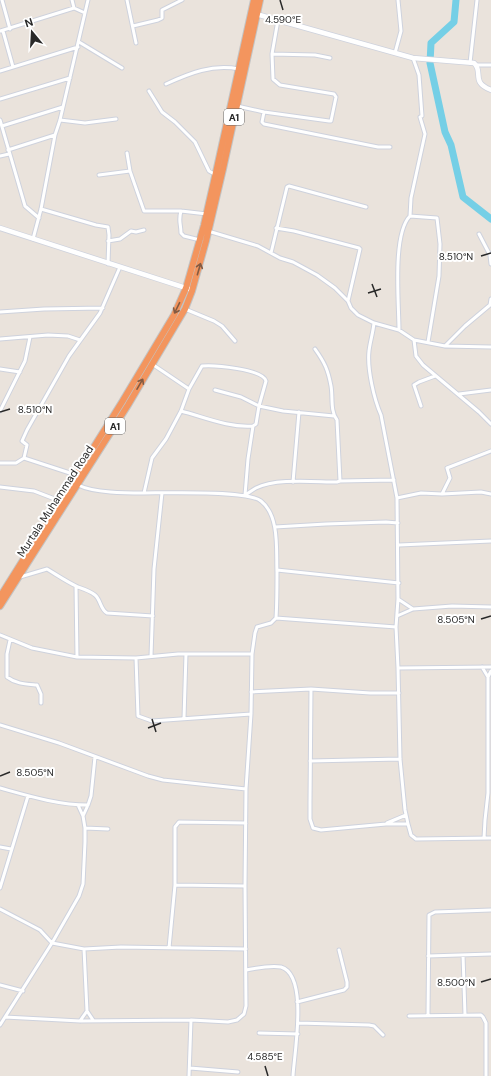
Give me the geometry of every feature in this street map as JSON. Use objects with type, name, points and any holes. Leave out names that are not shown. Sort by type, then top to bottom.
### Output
[{"type":"highway","name":"A1","points":[[206,232],[206,214],[216,175],[254,0]]},
{"type":"highway","name":"A1","points":[[206,232],[237,106],[260,0]]},
{"type":"highway","name":"Murtala Muhammad Road","points":[[0,597],[122,402],[174,315],[186,288],[200,240],[206,232]]},
{"type":"highway","name":"Murtala Muhammad Road","points":[[0,606],[99,452],[185,309],[192,291],[206,232]]},
{"type":"highway","points":[[122,402],[128,405]]},
{"type":"highway","points":[[93,448],[99,452]]},
{"type":"street","points":[[2,0],[10,29]]},
{"type":"street","points":[[72,0],[74,8]]},
{"type":"street","points":[[33,239],[41,209],[54,136],[60,120],[88,0]]},
{"type":"street","points":[[127,0],[136,43]]},
{"type":"street","points":[[133,26],[162,18],[162,10],[182,0]]},
{"type":"street","points":[[395,53],[401,31],[398,0]]},
{"type":"street","points":[[470,63],[477,0]]},
{"type":"street","points":[[13,67],[2,31],[74,8],[85,13]]},
{"type":"street","points":[[256,14],[416,58],[470,63],[476,65],[491,65]]},
{"type":"street","points":[[237,106],[264,112],[329,121],[331,120],[336,97],[334,94],[280,85],[273,79],[272,54],[278,20]]},
{"type":"street","points":[[79,42],[122,68]]},
{"type":"street","points":[[0,71],[78,47]]},
{"type":"street","points":[[272,54],[315,55],[330,58]]},
{"type":"street","points":[[399,330],[398,255],[401,236],[407,219],[410,216],[411,198],[424,134],[420,117],[422,116],[419,75],[416,58]]},
{"type":"street","points":[[476,65],[480,83],[484,87],[491,90]]},
{"type":"street","points":[[166,84],[184,76],[209,68],[218,67],[239,69]]},
{"type":"street","points":[[0,99],[70,78]]},
{"type":"street","points":[[149,92],[162,112],[175,122],[195,142],[209,171],[216,175]]},
{"type":"street","points":[[1,126],[63,107]]},
{"type":"street","points":[[264,112],[262,122],[264,124],[378,147],[390,147]]},
{"type":"street","points":[[60,120],[85,123],[116,118]]},
{"type":"street","points":[[0,120],[25,206],[39,218]]},
{"type":"street","points":[[0,156],[54,136]]},
{"type":"street","points":[[127,153],[130,171],[144,211],[181,211],[206,214]]},
{"type":"street","points":[[99,175],[130,171]]},
{"type":"street","points":[[271,253],[287,187],[289,186],[366,207]]},
{"type":"street","points":[[41,209],[108,227],[110,234],[108,241],[108,264]]},
{"type":"street","points":[[181,211],[179,222],[182,233],[184,236],[200,240]]},
{"type":"street","points":[[410,216],[437,218],[440,244],[439,276],[428,342]]},
{"type":"street","points":[[0,228],[192,291]]},
{"type":"street","points":[[276,228],[294,231],[360,249],[348,301]]},
{"type":"street","points":[[108,241],[120,239],[131,231],[136,232],[144,230]]},
{"type":"street","points":[[206,232],[258,246],[280,258],[293,262],[317,275],[335,288],[348,301],[351,308],[358,315],[374,323],[399,330],[414,340],[445,346],[491,347]]},
{"type":"street","points":[[479,234],[490,255],[491,264]]},
{"type":"street","points":[[0,463],[16,463],[24,458],[27,445],[22,441],[27,430],[69,356],[103,308],[120,267]]},
{"type":"street","points":[[445,346],[465,326],[490,305],[491,299]]},
{"type":"street","points":[[0,312],[44,309],[103,308]]},
{"type":"street","points":[[185,309],[214,321],[222,326],[235,342]]},
{"type":"street","points":[[374,323],[369,352],[371,373],[376,402],[381,415],[397,498],[399,583],[396,627],[400,759],[408,824],[411,835],[416,839],[491,838]]},
{"type":"street","points":[[0,339],[68,336],[80,340]]},
{"type":"street","points":[[0,411],[25,361],[30,337]]},
{"type":"street","points":[[414,340],[416,356],[423,365],[459,394],[491,424]]},
{"type":"street","points":[[316,349],[326,364],[331,388],[334,416],[337,420],[340,481]]},
{"type":"street","points":[[152,364],[189,389]]},
{"type":"street","points":[[144,493],[152,458],[166,438],[181,411],[189,389],[202,366],[217,366],[252,372],[264,376],[266,381],[256,424],[253,426],[245,495]]},
{"type":"street","points":[[0,369],[20,372]]},
{"type":"street","points":[[421,406],[414,385],[435,376]]},
{"type":"street","points":[[215,390],[241,397],[259,406],[283,411],[334,416]]},
{"type":"street","points":[[459,394],[491,390]]},
{"type":"street","points":[[181,411],[219,422],[243,427],[253,426]]},
{"type":"street","points":[[293,482],[299,412]]},
{"type":"street","points":[[442,494],[450,478],[447,468],[491,451]]},
{"type":"street","points":[[24,458],[76,476]]},
{"type":"street","points":[[245,495],[256,488],[272,483],[394,480]]},
{"type":"street","points":[[5,1017],[80,1021],[191,1020],[228,1022],[237,1020],[244,1014],[246,1002],[246,789],[251,714],[252,654],[257,627],[271,623],[276,618],[277,545],[275,527],[270,510],[261,500],[245,495],[199,493],[128,494],[84,489],[78,485]]},
{"type":"street","points":[[0,487],[34,491],[60,501]]},
{"type":"street","points":[[397,498],[421,493],[442,494],[481,492],[491,494]]},
{"type":"street","points":[[151,656],[154,569],[162,493]]},
{"type":"street","points":[[275,527],[386,522],[398,523]]},
{"type":"street","points":[[399,545],[491,541]]},
{"type":"street","points":[[18,578],[47,569],[76,586],[96,595],[100,599],[104,611],[107,613],[153,616]]},
{"type":"street","points":[[277,570],[399,583]]},
{"type":"street","points":[[76,586],[77,657]]},
{"type":"street","points":[[398,600],[413,609]]},
{"type":"street","points":[[397,616],[413,609],[452,606],[491,607]]},
{"type":"street","points":[[276,618],[396,627]]},
{"type":"street","points":[[0,636],[32,648],[77,657],[136,658],[186,654],[252,654]]},
{"type":"street","points":[[10,640],[7,661],[8,677],[12,681],[18,683],[37,685],[42,694],[41,703]]},
{"type":"street","points":[[184,718],[186,654]]},
{"type":"street","points":[[136,658],[138,716],[152,721],[251,714]]},
{"type":"street","points":[[482,667],[488,677],[488,793],[484,838]]},
{"type":"street","points":[[398,668],[491,667]]},
{"type":"street","points":[[488,677],[491,672]]},
{"type":"street","points":[[251,692],[311,689],[370,693],[399,693]]},
{"type":"street","points":[[311,689],[310,819],[313,828],[327,830],[386,824],[408,824]]},
{"type":"street","points":[[0,725],[59,743],[95,758],[148,776],[164,780],[246,789]]},
{"type":"street","points":[[83,816],[91,796],[95,758]]},
{"type":"street","points":[[310,761],[400,759]]},
{"type":"street","points":[[0,788],[28,796],[78,805],[88,805]]},
{"type":"street","points":[[0,888],[28,796]]},
{"type":"street","points":[[0,1025],[23,991],[79,896],[83,884],[85,828],[83,816],[78,805]]},
{"type":"street","points":[[386,824],[406,815]]},
{"type":"street","points":[[169,948],[175,885],[175,827],[179,822],[246,822]]},
{"type":"street","points":[[85,828],[108,830]]},
{"type":"street","points":[[0,847],[11,849]]},
{"type":"street","points":[[175,885],[245,886]]},
{"type":"street","points":[[0,909],[40,930],[52,943],[84,949],[121,947],[246,949]]},
{"type":"street","points":[[428,1016],[429,918],[431,914],[435,912],[491,910]]},
{"type":"street","points":[[84,949],[87,1011],[93,1020]]},
{"type":"street","points":[[297,1002],[344,990],[347,987],[339,950]]},
{"type":"street","points":[[428,956],[491,954]]},
{"type":"street","points":[[463,955],[465,1015]]},
{"type":"street","points":[[246,970],[270,967],[281,968],[288,971],[292,976],[295,986],[298,1023],[298,1034],[292,1076]]},
{"type":"street","points":[[0,986],[23,991]]},
{"type":"street","points":[[80,1021],[87,1011]]},
{"type":"street","points":[[409,1016],[483,1016],[486,1024],[486,1076]]},
{"type":"street","points":[[189,1076],[191,1020]]},
{"type":"street","points":[[298,1023],[369,1025],[374,1026],[383,1035]]},
{"type":"street","points":[[259,1033],[298,1034]]},
{"type":"street","points":[[485,1034],[491,1034]]},
{"type":"street","points":[[190,1068],[238,1072]]},
{"type":"waterway","points":[[456,0],[454,22],[431,43],[430,63],[445,132],[451,145],[463,197],[491,219]]}]
